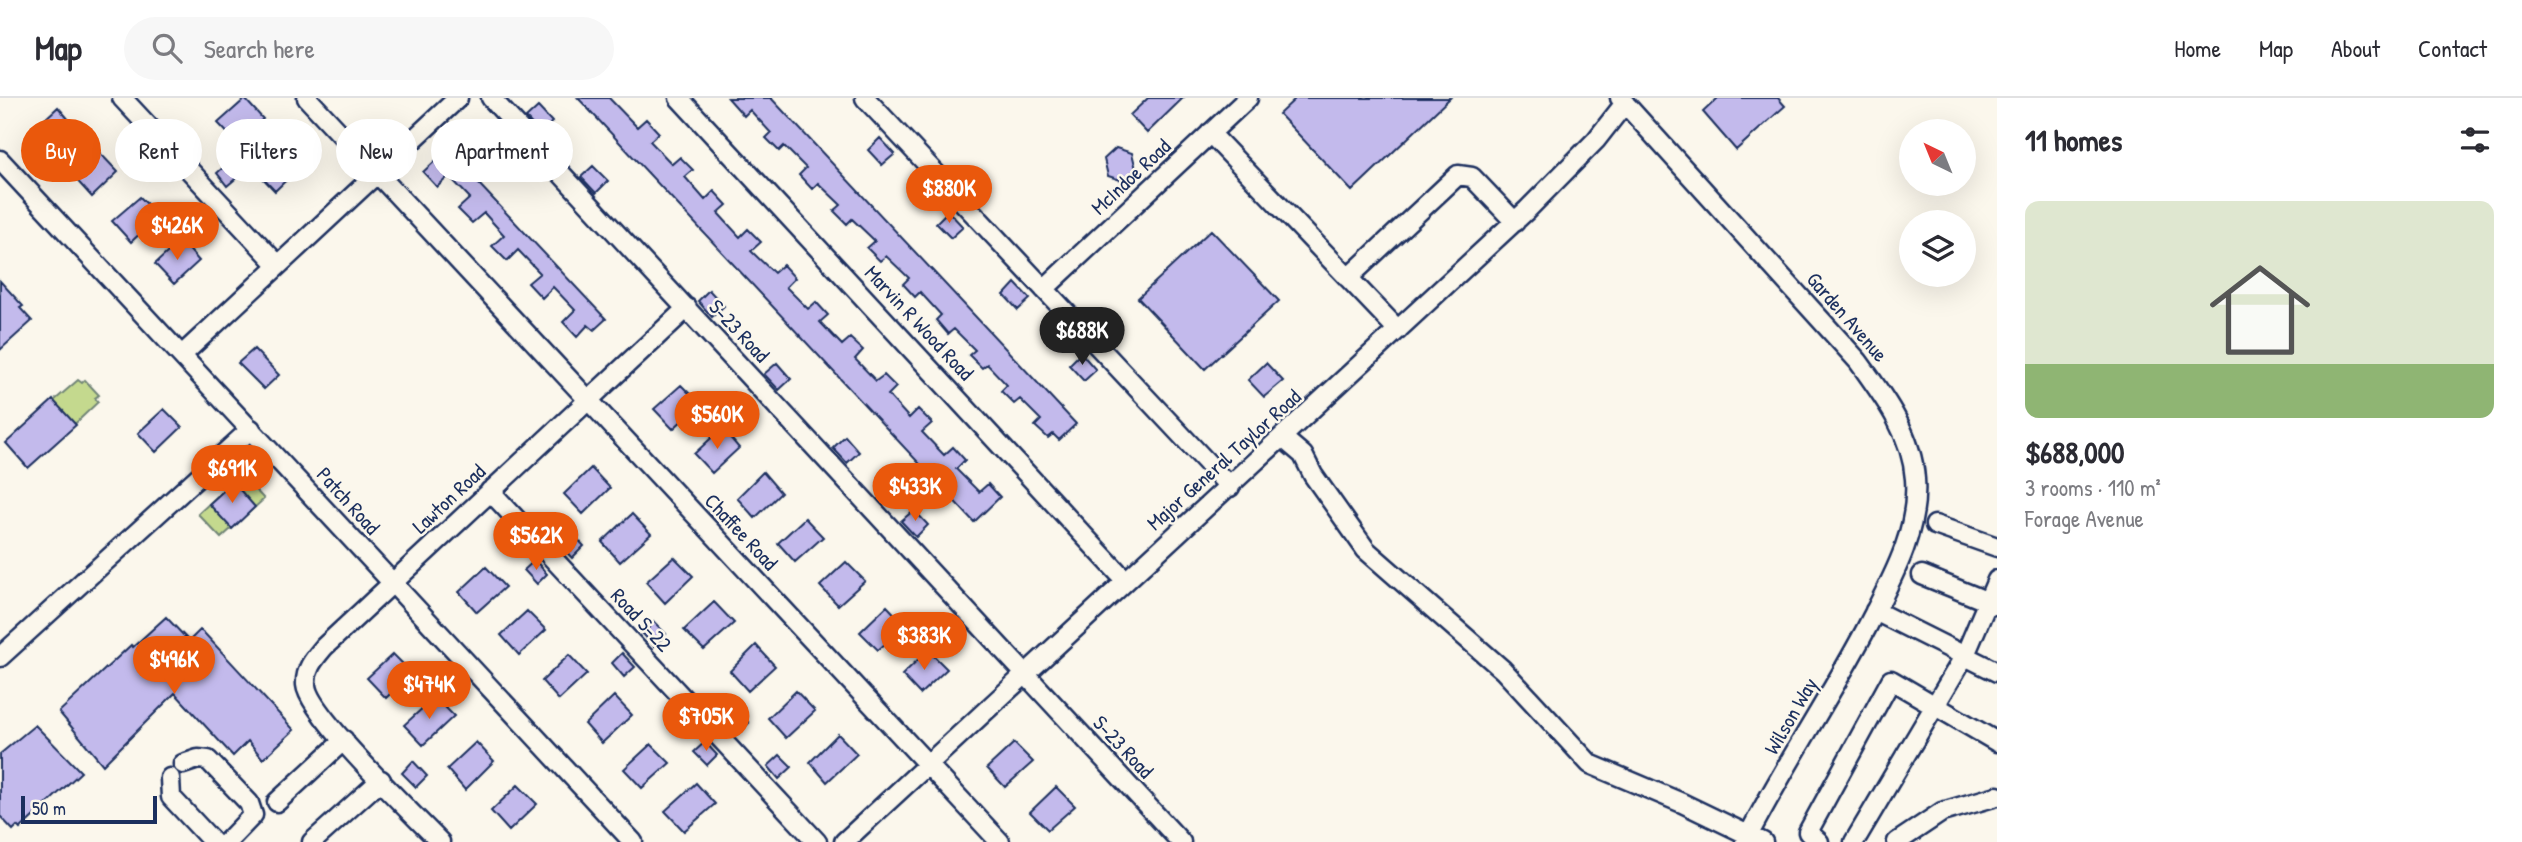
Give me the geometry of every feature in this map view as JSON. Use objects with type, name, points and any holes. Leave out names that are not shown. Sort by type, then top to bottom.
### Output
[{"type":"street","points":[[122,98],[278,265]]},
{"type":"street","name":"Chaffee Road","points":[[307,98],[336,129]]},
{"type":"street","points":[[417,136],[458,98]]},
{"type":"street","name":"S-23 Road","points":[[491,98],[1181,842]]},
{"type":"street","name":"Marvin R Wood Road","points":[[679,98],[1125,580]]},
{"type":"street","points":[[865,98],[1230,487]]},
{"type":"street","name":"McIndoe Road","points":[[1044,289],[1248,98]]},
{"type":"street","name":"Major General Taylor Road","points":[[845,842],[926,764],[1515,222],[1596,140],[1622,101]]},
{"type":"street","name":"Garden Avenue","points":[[1622,101],[1858,361],[1888,402],[1904,433],[1915,479],[1913,523],[1906,546],[1875,611]]},
{"type":"street","points":[[1210,134],[1398,330]]},
{"type":"street","name":"Patch Road","points":[[0,160],[633,842]]},
{"type":"street","points":[[1348,278],[1458,175],[1472,177],[1515,222]]},
{"type":"street","points":[[182,355],[367,182]]},
{"type":"street","name":"Chaffee Road","points":[[385,182],[1000,842]]},
{"type":"street","name":"Lawton Road","points":[[344,740],[313,702],[306,688],[307,672],[324,647],[687,308]]},
{"type":"street","points":[[0,657],[251,429]]},
{"type":"street","points":[[1283,438],[1303,455],[1313,475],[1366,550],[1503,670],[1590,764],[1752,839]]},
{"type":"street","name":"Road S-22","points":[[490,491],[817,842]]},
{"type":"street","points":[[1936,525],[1997,547]]},
{"type":"street","points":[[1922,575],[1992,603]]},
{"type":"street","points":[[1854,842],[1965,655],[1992,603],[1997,580]]},
{"type":"street","points":[[1875,611],[1997,672]]},
{"type":"street","name":"Wilson Way","points":[[1752,839],[1875,611]]},
{"type":"street","points":[[1819,842],[1808,832],[1891,680],[1997,743]]},
{"type":"street","points":[[276,802],[344,740],[440,842]]},
{"type":"street","points":[[183,764],[198,759],[208,760],[252,809],[250,820],[228,842]]},
{"type":"street","points":[[170,778],[171,797],[213,842]]},
{"type":"street","points":[[312,842],[381,779]]},
{"type":"street","points":[[1897,842],[1942,812],[1997,796]]},
{"type":"green space","points":[[78,380],[82,383],[85,380],[99,395],[95,398],[98,402],[41,456],[18,432]]},
{"type":"green space","points":[[241,474],[264,499],[221,538],[198,514]]},
{"type":"building","points":[[578,98],[609,98],[637,127],[646,119],[659,133],[650,141],[672,164],[680,157],[693,170],[685,177],[705,200],[714,191],[727,205],[718,213],[740,237],[748,229],[761,242],[751,251],[774,273],[783,265],[795,278],[786,287],[808,309],[816,302],[828,315],[820,322],[842,345],[850,338],[863,350],[855,359],[876,381],[884,375],[896,387],[888,395],[909,418],[918,409],[932,423],[922,432],[944,455],[953,447],[965,460],[956,469],[979,492],[988,484],[1000,497],[974,522]]},
{"type":"building","points":[[728,98],[771,98],[1076,424],[1059,440],[1053,434],[1048,438],[1035,426],[1041,420],[1020,399],[1014,404],[1001,391],[1007,385],[987,364],[982,368],[969,355],[975,350],[954,329],[948,334],[936,320],[941,315],[920,292],[915,297],[903,284],[909,278],[886,256],[880,261],[867,248],[875,241],[852,219],[847,224],[834,211],[841,205],[818,183],[812,189],[799,175],[806,168],[784,146],[779,151],[766,138],[771,133],[750,110],[744,116]]},
{"type":"building","points":[[1148,98],[1183,98],[1147,133],[1130,115]]},
{"type":"building","points":[[1296,98],[1450,98],[1352,191],[1279,114]]},
{"type":"building","points":[[1718,98],[1778,98],[1785,106],[1736,150],[1703,112]]},
{"type":"building","points":[[245,99],[263,119],[222,119]]},
{"type":"building","points":[[58,107],[68,119],[45,119]]},
{"type":"building","points":[[538,107],[549,119],[527,119]]},
{"type":"building","points":[[880,138],[895,154],[882,165],[868,150]]},
{"type":"building","points":[[1116,148],[1132,153],[1136,169],[1124,181],[1108,176],[1104,159]]},
{"type":"building","points":[[101,154],[115,169],[115,175],[92,197],[78,182],[101,182]]},
{"type":"building","points":[[431,165],[431,181],[423,172]]},
{"type":"building","points":[[593,166],[608,181],[596,193],[581,177]]},
{"type":"building","points":[[266,182],[284,182],[275,191]]},
{"type":"building","points":[[455,182],[477,182],[606,319],[594,330],[588,325],[577,337],[563,322],[575,310],[553,287],[542,298],[528,283],[540,273],[518,250],[507,261],[492,246],[504,235],[484,213],[472,223],[458,209],[470,198]]},
{"type":"building","points":[[140,197],[159,216],[131,242],[112,221]]},
{"type":"building","points":[[948,211],[963,227],[951,238],[936,223]]},
{"type":"building","points":[[1211,230],[1279,301],[1205,369],[1138,298]]},
{"type":"building","points":[[181,240],[199,261],[174,284],[155,264]]},
{"type":"building","points":[[0,281],[23,306],[20,308],[32,321],[0,350]]},
{"type":"building","points":[[1015,283],[1030,299],[1018,310],[1004,295]]},
{"type":"building","points":[[709,290],[724,306],[712,317],[698,301]]},
{"type":"building","points":[[254,349],[279,375],[264,389],[238,363]]},
{"type":"building","points":[[1081,353],[1096,370],[1084,381],[1069,365]]},
{"type":"building","points":[[777,363],[791,379],[779,390],[764,374]]},
{"type":"building","points":[[1266,363],[1283,381],[1264,397],[1248,380]]},
{"type":"building","points":[[681,385],[700,404],[673,429],[654,409]]},
{"type":"building","points":[[53,400],[76,425],[28,468],[6,443]]},
{"type":"building","points":[[164,409],[182,427],[156,452],[138,433]]},
{"type":"building","points":[[722,428],[739,448],[712,473],[694,454]]},
{"type":"building","points":[[845,436],[859,452],[847,463],[833,448]]},
{"type":"building","points":[[591,468],[610,488],[583,514],[564,494]]},
{"type":"building","points":[[763,472],[781,493],[755,518],[737,498]]},
{"type":"building","points":[[233,482],[255,507],[232,529],[209,504]]},
{"type":"building","points":[[914,510],[928,525],[916,537],[901,521]]},
{"type":"building","points":[[632,514],[651,534],[620,562],[602,542]]},
{"type":"building","points":[[805,518],[823,537],[795,562],[778,543]]},
{"type":"building","points":[[573,534],[584,546],[572,558],[560,545]]},
{"type":"building","points":[[674,557],[693,576],[665,603],[646,582]]},
{"type":"building","points":[[535,560],[547,574],[537,584],[524,570]]},
{"type":"building","points":[[846,562],[865,581],[838,605],[820,586]]},
{"type":"building","points":[[486,567],[505,587],[477,612],[459,592]]},
{"type":"building","points":[[714,602],[734,623],[704,650],[684,630]]},
{"type":"building","points":[[887,606],[906,626],[878,650],[860,632]]},
{"type":"building","points":[[527,611],[546,630],[519,655],[501,635]]},
{"type":"building","points":[[166,617],[189,641],[200,630],[205,634],[294,730],[263,759],[248,741],[233,756],[175,693],[103,765],[59,712],[131,645],[133,647]]},
{"type":"building","points":[[654,622],[666,634],[654,646],[643,634]]},
{"type":"building","points":[[756,645],[775,666],[748,691],[730,671]]},
{"type":"building","points":[[928,650],[947,669],[920,694],[902,675]]},
{"type":"building","points":[[622,653],[635,667],[624,677],[612,663]]},
{"type":"building","points":[[393,654],[412,673],[386,698],[367,678]]},
{"type":"building","points":[[569,655],[587,674],[559,700],[542,681]]},
{"type":"building","points":[[796,691],[815,711],[786,738],[768,718]]},
{"type":"building","points":[[614,696],[632,715],[602,743],[585,724]]},
{"type":"building","points":[[435,697],[454,716],[423,745],[404,725]]},
{"type":"building","points":[[736,709],[749,723],[736,734],[724,721]]},
{"type":"building","points":[[35,725],[81,772],[20,829],[17,826],[13,830],[0,816],[0,754]]},
{"type":"building","points":[[838,734],[857,754],[827,782],[810,762]]},
{"type":"building","points":[[476,742],[494,761],[465,790],[447,769]]},
{"type":"building","points":[[705,742],[717,755],[707,765],[694,752]]},
{"type":"building","points":[[1014,743],[1033,762],[1005,787],[987,768]]},
{"type":"building","points":[[651,744],[670,763],[642,788],[624,769]]},
{"type":"building","points":[[780,755],[792,767],[779,779],[768,766]]},
{"type":"building","points":[[413,761],[427,776],[416,787],[402,773]]},
{"type":"building","points":[[696,783],[715,804],[684,831],[665,811]]},
{"type":"building","points":[[518,785],[537,804],[509,831],[491,811]]},
{"type":"building","points":[[1056,787],[1075,806],[1048,830],[1030,812]]}]
